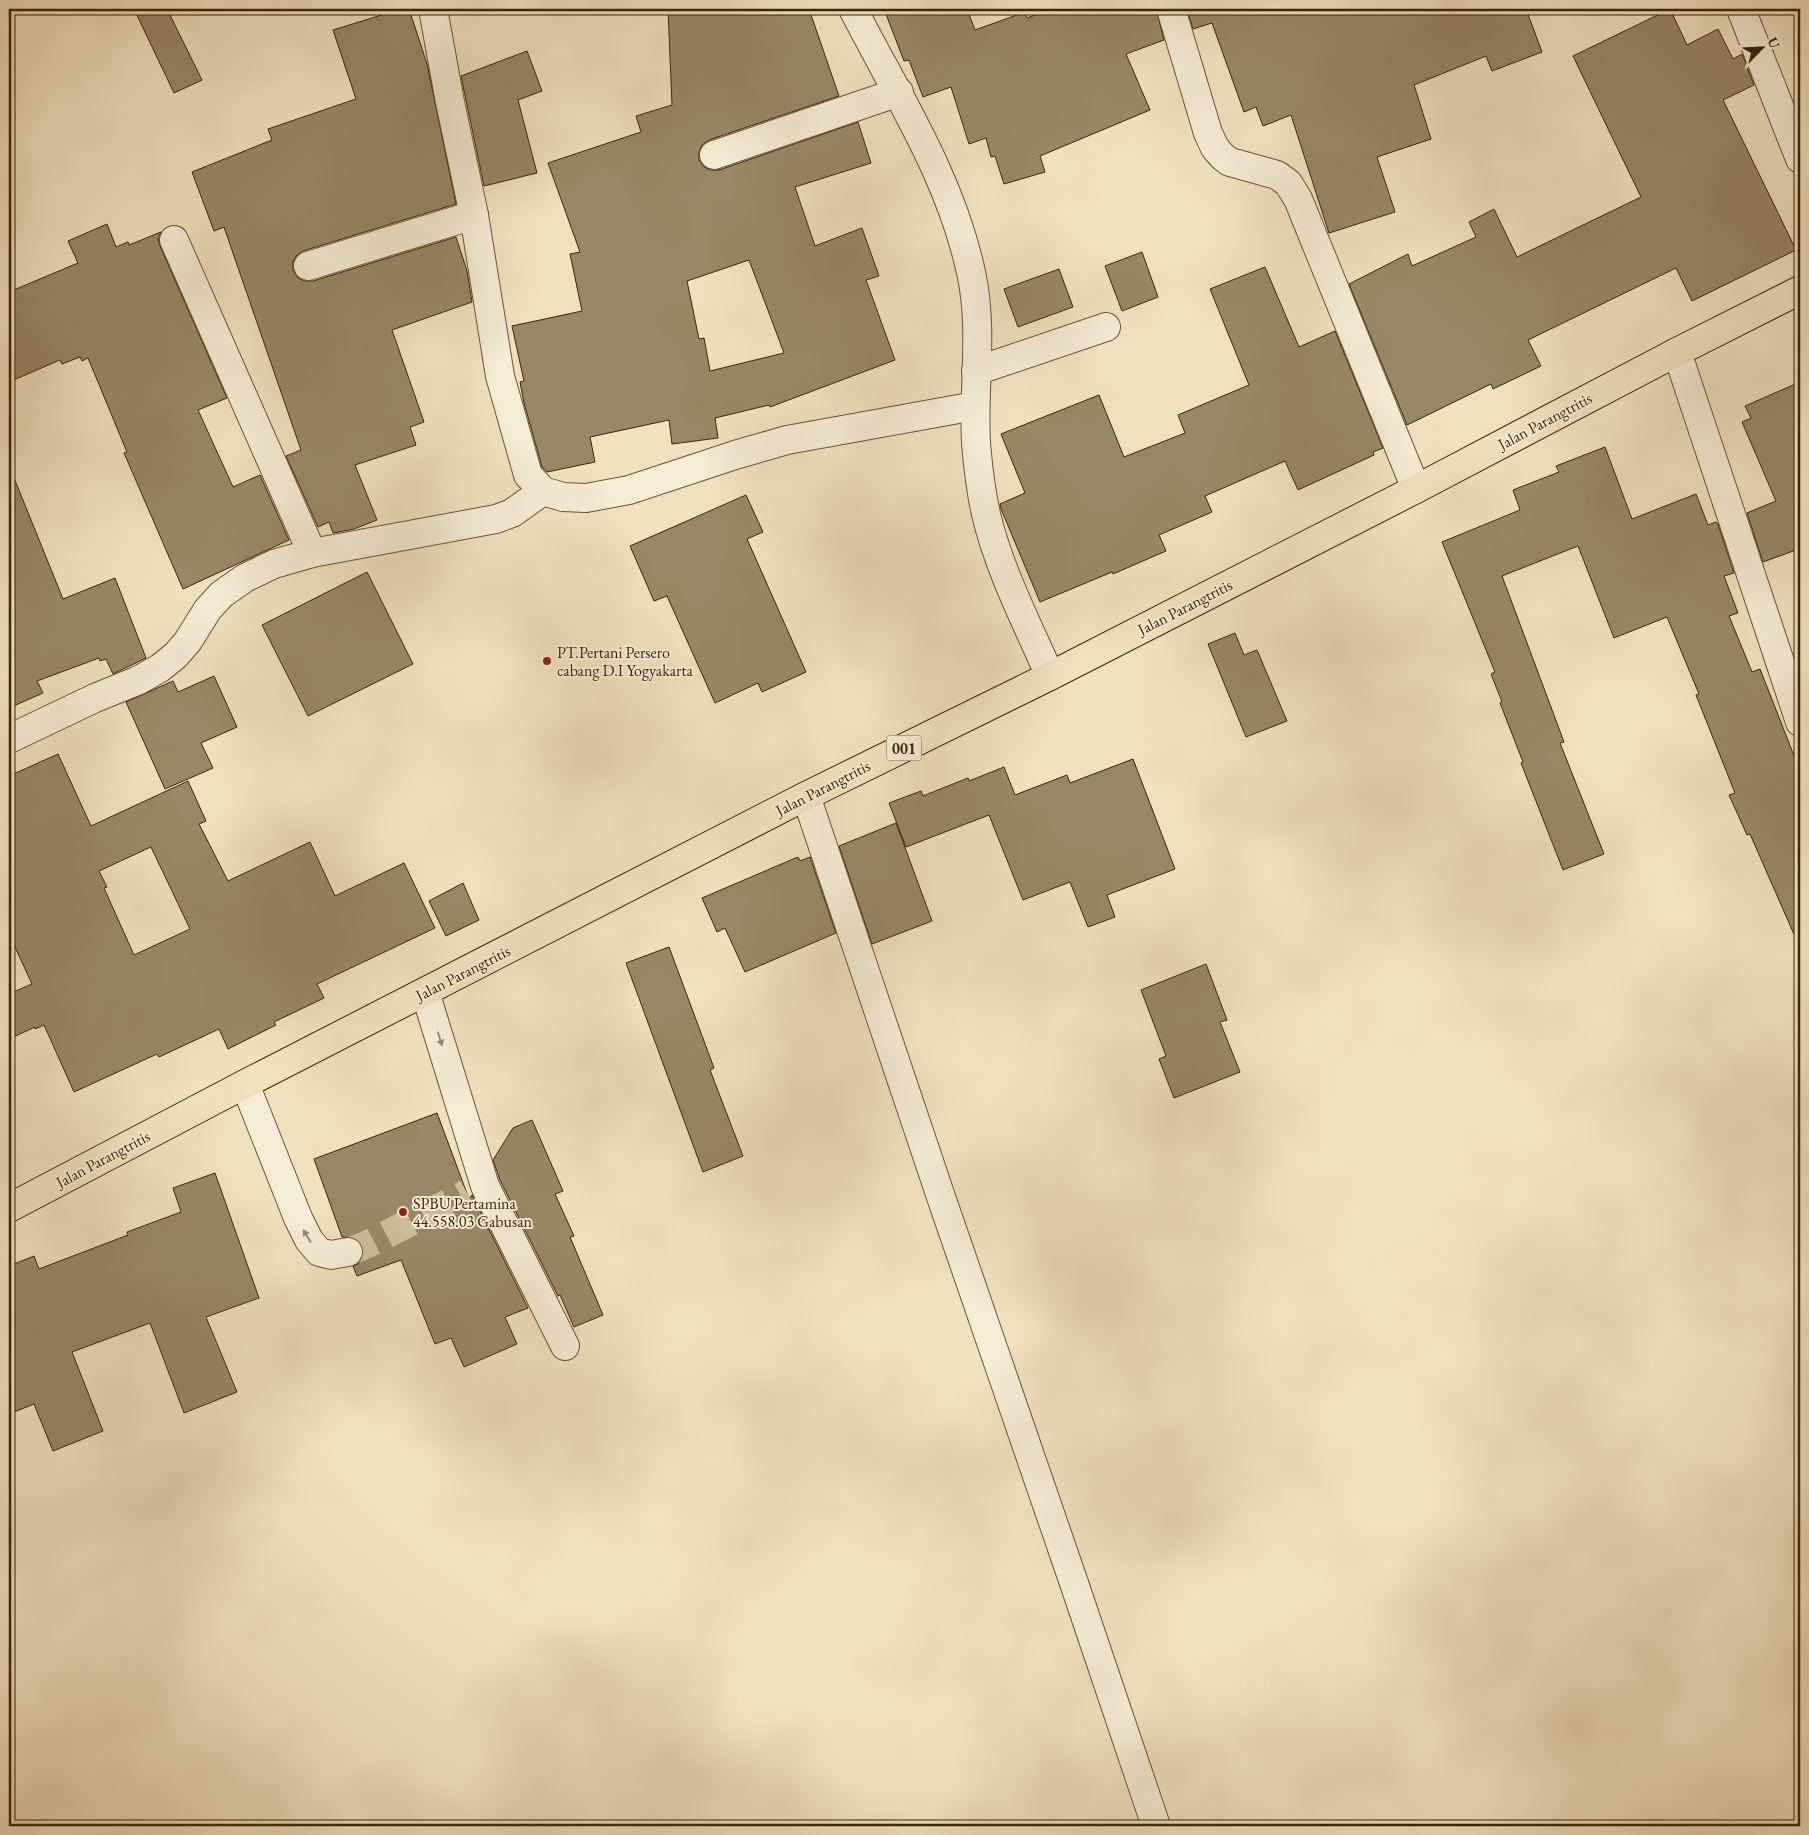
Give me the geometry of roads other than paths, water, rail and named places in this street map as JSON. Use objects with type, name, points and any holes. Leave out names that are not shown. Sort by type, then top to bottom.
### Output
[{"type":"main road","name":"Jalan Parangtritis","points":[[9,1208],[245,1084],[806,796],[1050,676],[1416,489],[1676,352],[1800,290]]},
{"type":"street","points":[[433,9],[450,102],[474,214],[500,376],[528,475],[543,491],[563,497],[586,498],[629,490],[787,440],[975,406]]},
{"type":"street","points":[[853,9],[899,92],[949,196],[964,243],[977,311],[976,445],[986,514],[1001,564],[1050,676]]},
{"type":"street","points":[[1171,9],[1202,114],[1215,148],[1230,162],[1276,175],[1288,183],[1298,199],[1416,489]]},
{"type":"street","points":[[1742,9],[1800,159]]},
{"type":"street","points":[[714,155],[899,92]]},
{"type":"street","points":[[308,266],[474,214]]},
{"type":"street","points":[[174,240],[312,553]]},
{"type":"street","points":[[976,371],[1106,327]]},
{"type":"street","points":[[1676,352],[1800,722]]},
{"type":"street","points":[[9,739],[95,698],[139,680],[160,668],[176,655],[188,641],[208,609],[222,594],[245,578],[274,564],[312,553],[496,519],[512,513],[543,491]]},
{"type":"street","points":[[806,796],[936,1185],[1156,1826]]},
{"type":"street","points":[[426,992],[476,1190],[565,1346]]},
{"type":"street","points":[[245,1084],[298,1218],[309,1240],[319,1252],[331,1254],[348,1252]]},
{"type":"tunnel","points":[[348,1252],[366,1245],[467,1193]]},
{"type":"place","name":"PT.Pertani Persero cabang D.I Yogyakarta","points":[[547,661]]},
{"type":"place","name":"SPBU Pertamina 44.558.03 Gabusan","points":[[403,1212]]}]
